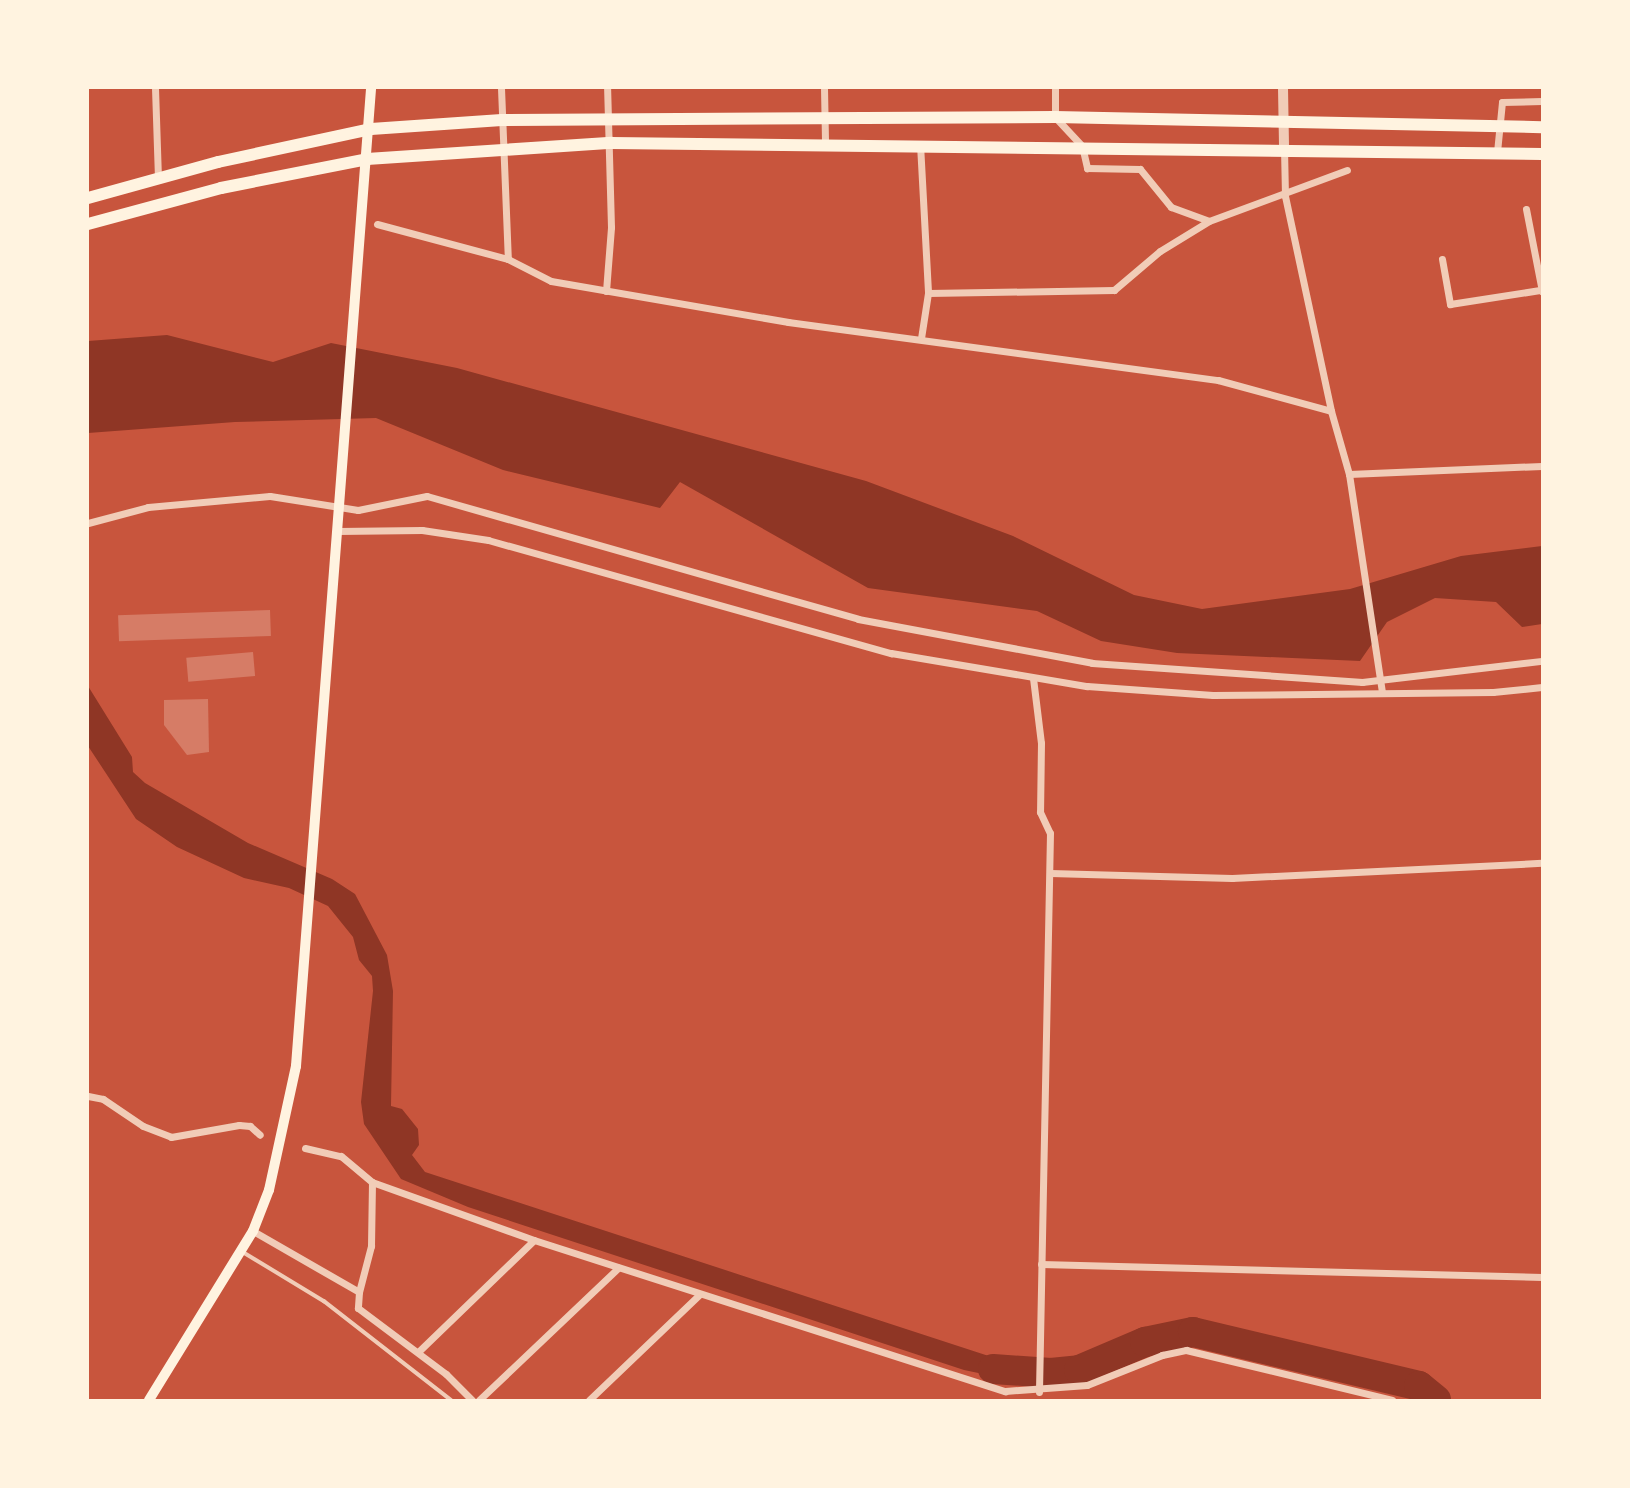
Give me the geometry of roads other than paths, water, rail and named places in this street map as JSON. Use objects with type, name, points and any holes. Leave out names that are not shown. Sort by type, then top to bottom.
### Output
[{"type":"main road","points":[[149,1401],[243,1252],[253,1231],[269,1191],[296,1066],[371,129],[370,88]]},
{"type":"main road","points":[[88,198],[158,177],[371,129],[502,120],[825,116],[1055,117],[1499,124],[1542,127]]},
{"type":"main road","points":[[88,224],[221,188],[367,159],[502,148],[611,143],[825,142],[1542,154]]},
{"type":"street","points":[[155,88],[158,177]]},
{"type":"street","points":[[501,88],[508,260]]},
{"type":"street","points":[[606,290],[611,143],[607,88]]},
{"type":"street","points":[[824,88],[825,142]]},
{"type":"street","points":[[1055,88],[1055,117],[1082,146],[1087,168],[1140,169],[1171,207],[1209,221]]},
{"type":"street","points":[[1283,88],[1285,192],[1331,411],[1350,477],[1382,694]]},
{"type":"street","points":[[1497,152],[1502,103],[1542,101]]},
{"type":"street","points":[[920,144],[928,293],[921,338]]},
{"type":"street","points":[[928,293],[1114,290],[1160,251],[1209,221],[1347,170]]},
{"type":"street","points":[[1442,259],[1450,304],[1541,291],[1527,209]]},
{"type":"street","points":[[377,224],[508,260],[551,281],[788,322],[1218,380],[1331,411]]},
{"type":"street","points":[[1350,477],[1542,466]]},
{"type":"street","points":[[88,523],[148,507],[270,496],[358,510],[428,496],[858,619],[1093,663],[1362,682],[1542,661]]},
{"type":"street","points":[[338,528],[422,530],[488,540],[891,653],[1033,678],[1213,695],[1493,692],[1542,687]]},
{"type":"street","points":[[1033,678],[1041,743],[1040,812],[1051,833],[1039,1392]]},
{"type":"street","points":[[1050,873],[1232,878],[1542,863]]},
{"type":"street","points":[[88,1096],[103,1099],[143,1126],[171,1137],[239,1125],[250,1126],[260,1135]]},
{"type":"street","points":[[305,1148],[341,1156],[372,1182],[534,1240],[699,1296],[1005,1391],[1039,1392],[1087,1385],[1162,1355],[1186,1350],[1392,1401]]},
{"type":"street","points":[[372,1182],[372,1247],[359,1292],[358,1308],[418,1352],[472,1401]]},
{"type":"street","points":[[253,1231],[359,1292]]},
{"type":"street","points":[[418,1352],[534,1240]]},
{"type":"street","points":[[1041,1264],[1542,1277]]},
{"type":"street","points":[[479,1401],[618,1268]]},
{"type":"street","points":[[589,1401],[699,1296]]},
{"type":"lane","points":[[243,1252],[324,1301],[451,1401]]},
{"type":"waterway","points":[[993,1369],[1051,1373],[1079,1370],[1145,1342],[1193,1332],[1419,1386],[1436,1400]]}]
